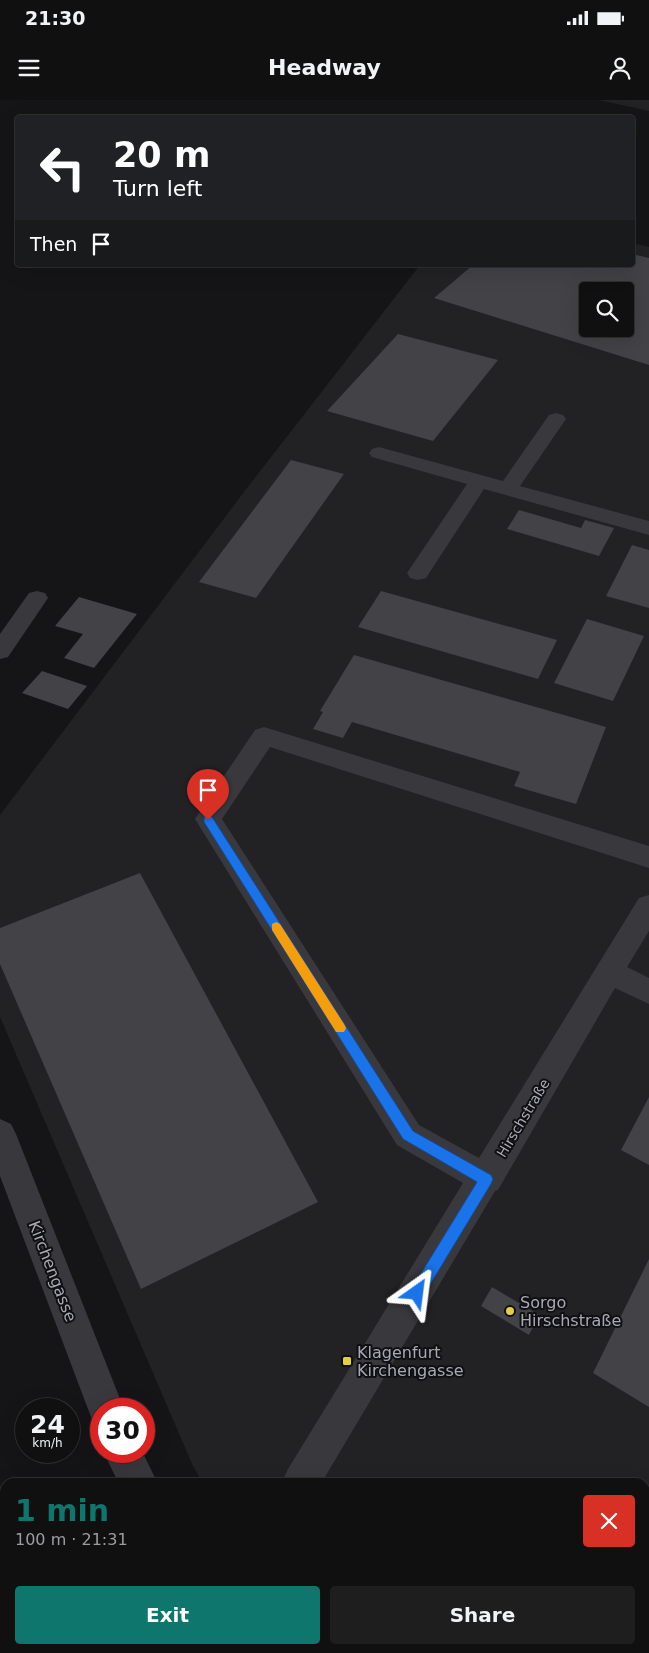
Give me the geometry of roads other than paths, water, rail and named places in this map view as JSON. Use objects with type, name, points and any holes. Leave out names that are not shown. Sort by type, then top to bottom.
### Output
[{"type":"street","points":[[508,489],[556,419]]},
{"type":"street","points":[[379,453],[649,528]]},
{"type":"street","points":[[418,573],[480,481]]},
{"type":"street","points":[[0,651],[37,598]]},
{"type":"street","points":[[486,1179],[408,1135],[208,820],[264,736],[649,857]]},
{"type":"street","name":"Hirschstraße","points":[[303,1478],[486,1179],[649,906]]},
{"type":"street","points":[[610,972],[649,992]]},
{"type":"street","name":"Kirchengasse","points":[[0,1134],[102,1398]]},
{"type":"street","points":[[128,1463],[136,1478]]},
{"type":"place","name":"Sorgo Hirschstraße","points":[[510,1311]]},
{"type":"place","name":"Klagenfurt Kirchengasse","points":[[347,1361]]}]
